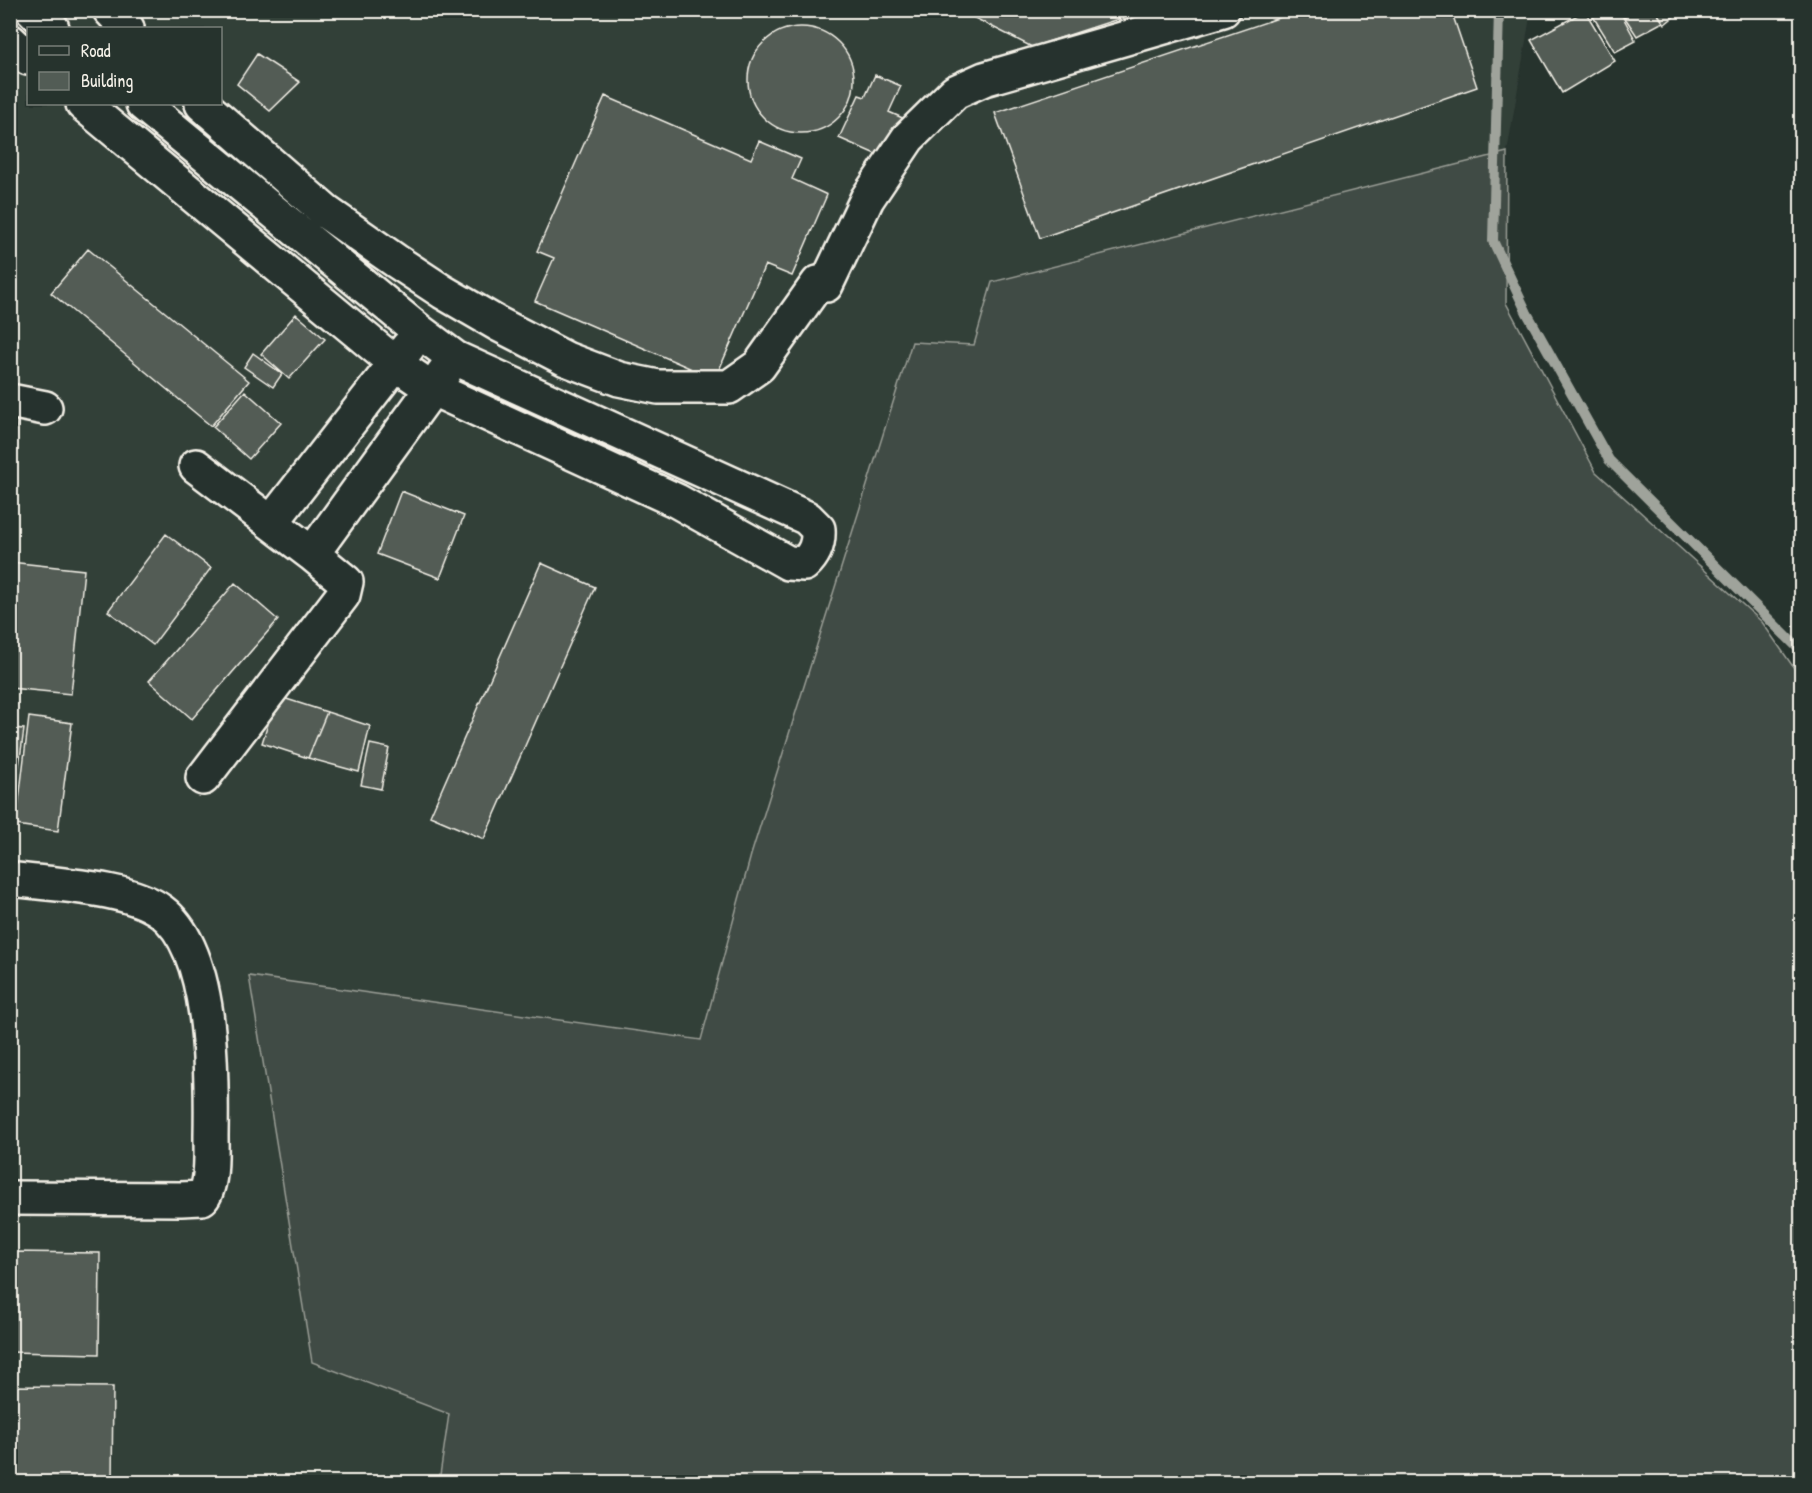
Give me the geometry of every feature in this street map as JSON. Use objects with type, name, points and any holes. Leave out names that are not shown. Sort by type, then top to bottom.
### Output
[{"type":"lane","points":[[33,10],[51,27]]},
{"type":"lane","points":[[110,10],[126,27]]},
{"type":"lane","points":[[203,105],[326,212],[443,292],[498,324],[566,359],[619,380],[658,387],[729,387],[759,366],[818,283],[826,285],[878,182],[908,138],[955,92],[984,79],[1223,10]]},
{"type":"lane","points":[[10,41],[27,57]]},
{"type":"lane","points":[[84,105],[396,364],[431,388],[677,501],[788,562],[804,564],[813,556],[819,541],[818,529],[807,518],[455,358],[144,105]]},
{"type":"lane","points":[[271,523],[396,364],[419,331]]},
{"type":"lane","points":[[312,554],[455,358]]},
{"type":"lane","points":[[10,401],[45,408]]},
{"type":"lane","points":[[196,466],[344,579],[345,588],[343,595],[203,778]]},
{"type":"lane","points":[[10,879],[138,898],[162,912],[173,924],[189,949],[200,986],[212,1060],[211,1156],[208,1188],[202,1198],[10,1198]]},
{"type":"shaded area","points":[[10,11],[1531,11],[1507,152],[992,282],[974,346],[912,342],[751,855],[701,1040],[250,976],[312,1362],[449,1414],[439,1482],[11,1482]]},
{"type":"shaded area","points":[[1507,152],[1506,303],[1596,472],[1762,622],[1801,678],[1801,1482],[439,1482],[449,1414],[312,1362],[249,976],[701,1040],[751,855],[912,342],[974,345],[992,282]]},
{"type":"building","points":[[959,10],[1146,10],[1032,47]]},
{"type":"building","points":[[1302,10],[1451,10],[1477,87],[1040,238],[995,113]]},
{"type":"building","points":[[1589,10],[1619,10],[1636,41],[1615,52]]},
{"type":"building","points":[[1620,10],[1655,10],[1663,22],[1637,36]]},
{"type":"building","points":[[1655,10],[1682,10],[1665,24]]},
{"type":"building","points":[[1585,11],[1615,61],[1562,93],[1531,40]]},
{"type":"building","points":[[801,27],[821,31],[838,43],[850,60],[854,80],[850,100],[838,117],[821,129],[801,133],[781,129],[764,117],[752,100],[748,80],[752,60],[764,43],[781,31]]},
{"type":"building","points":[[257,54],[300,82],[270,111],[237,84]]},
{"type":"building","points":[[875,75],[901,86],[889,112],[907,120],[889,160],[839,138],[859,95],[865,97]]},
{"type":"building","points":[[605,96],[751,159],[759,141],[801,159],[792,179],[827,195],[792,276],[765,265],[715,379],[535,301],[554,258],[537,251]]},
{"type":"building","points":[[88,249],[249,381],[211,426],[51,293]]},
{"type":"building","points":[[296,314],[325,339],[289,379],[261,354]]},
{"type":"building","points":[[253,353],[282,374],[273,387],[244,367]]},
{"type":"building","points":[[245,391],[281,423],[249,459],[213,427]]},
{"type":"building","points":[[10,413],[18,414],[10,494]]},
{"type":"building","points":[[401,491],[464,516],[440,578],[377,554]]},
{"type":"building","points":[[166,534],[211,568],[153,645],[108,611]]},
{"type":"building","points":[[10,562],[84,570],[71,694],[10,688]]},
{"type":"building","points":[[541,563],[595,587],[484,839],[430,816]]},
{"type":"building","points":[[235,583],[278,620],[192,719],[149,681]]},
{"type":"building","points":[[277,696],[327,712],[308,758],[262,743]]},
{"type":"building","points":[[327,712],[370,726],[359,772],[308,758]]},
{"type":"building","points":[[29,717],[72,723],[58,831],[16,825]]},
{"type":"building","points":[[10,728],[24,729],[10,832]]},
{"type":"building","points":[[370,744],[389,748],[381,789],[361,785]]},
{"type":"building","points":[[10,1252],[100,1253],[99,1354],[10,1352]]},
{"type":"building","points":[[10,1386],[113,1387],[112,1482],[10,1482]]},
{"type":"waterway","points":[[1499,10],[1493,241],[1527,313],[1609,460],[1802,652]]}]
